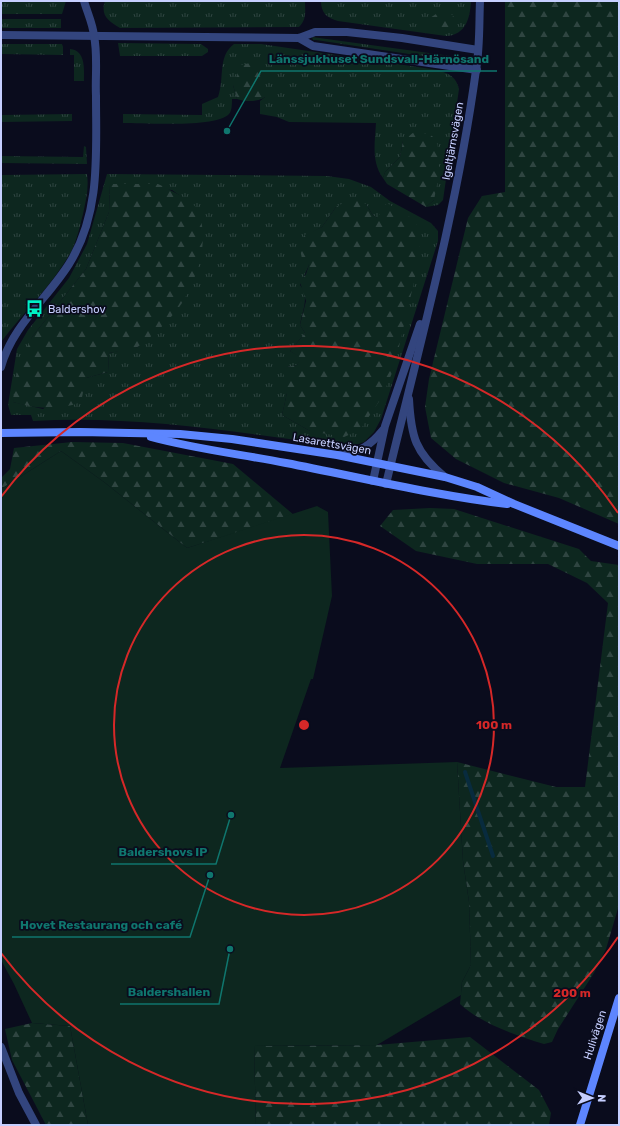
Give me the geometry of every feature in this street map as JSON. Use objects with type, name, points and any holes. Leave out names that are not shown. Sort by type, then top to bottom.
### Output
[{"type":"street","points":[[1,367],[10,341],[61,275],[84,234],[93,201],[96,171],[94,36],[84,1]]},
{"type":"street","name":"Igeltjärnsvägen","points":[[386,484],[456,188],[476,70],[480,1]]},
{"type":"street","points":[[1,35],[298,38],[315,32],[347,32],[402,38],[478,50]]},
{"type":"street","points":[[298,38],[313,46],[476,70]]},
{"type":"street","name":"Igeltjärnsvägen","points":[[373,481],[385,426],[434,284]]},
{"type":"street","name":"Igeltjärnsvägen","points":[[409,390],[412,435],[432,466],[445,476]]},
{"type":"street","name":"Igeltjärnsvägen","points":[[337,455],[353,453],[364,449],[373,442],[385,426]]},
{"type":"street","name":"Lasarettsvägen","points":[[1,433],[80,432],[180,434],[232,439],[337,455],[445,476],[477,487],[514,504],[619,546]]},
{"type":"street","name":"Lasarettsvägen","points":[[140,434],[179,445],[284,462],[386,484],[478,500],[514,504]]},
{"type":"street","name":"Hulivägen","points":[[580,1125],[619,998]]},
{"type":"street","points":[[1,1047],[19,1093],[36,1125]]},
{"type":"green space","points":[[1,1],[66,1],[62,14],[1,14]]},
{"type":"green space","points":[[105,1],[305,1],[305,12],[302,24],[299,27],[120,28],[106,18],[104,11]]},
{"type":"green space","points":[[321,1],[471,1],[466,24],[462,29],[453,35],[446,36],[338,21],[323,12]]},
{"type":"green space","points":[[505,1],[619,1],[619,524],[559,498],[504,483],[456,459],[431,438],[425,407],[429,379],[468,218],[482,196],[505,192]]},
{"type":"green space","points":[[448,11],[455,18],[455,28],[449,33],[434,31],[430,25],[430,18],[439,12]]},
{"type":"green space","points":[[1,19],[61,19],[61,28],[1,28]]},
{"type":"green space","points":[[312,37],[451,56],[454,58],[449,60],[313,40]]},
{"type":"green space","points":[[118,43],[201,44],[208,49],[208,52],[202,56],[120,56]]},
{"type":"green space","points":[[1,44],[62,44],[63,55],[1,54]]},
{"type":"green space","points":[[234,44],[261,44],[438,70],[452,76],[459,89],[443,200],[438,205],[426,207],[434,200],[403,141],[400,157],[385,172],[383,178],[379,172],[375,159],[376,123],[289,122],[277,117],[260,114],[260,101],[265,97],[233,85],[237,99],[232,99],[230,113],[222,118],[210,121],[179,124],[123,123],[123,114],[202,115],[202,104],[218,97],[223,61],[225,55]]},
{"type":"green space","points":[[70,49],[79,53],[83,61],[84,81],[74,81],[74,55],[70,55]]},
{"type":"green space","points":[[250,63],[261,78],[265,97],[259,100],[244,101],[237,99],[233,85],[241,65]]},
{"type":"green space","points":[[72,114],[72,121],[1,122],[1,115]]},
{"type":"green space","points":[[414,132],[429,134],[436,139],[439,153],[439,174],[434,200],[426,207],[387,184],[383,178],[385,172],[400,157],[403,141]]},
{"type":"green space","points":[[84,146],[86,147],[87,164],[1,163],[1,156],[83,157]]},
{"type":"green space","points":[[87,174],[88,179],[85,204],[78,233],[71,252],[47,287],[1,342],[1,175]]},
{"type":"green space","points":[[107,174],[327,176],[349,179],[371,187],[390,201],[431,223],[438,231],[438,241],[381,419],[374,432],[364,442],[353,446],[339,446],[186,426],[110,420],[33,421],[31,415],[11,415],[8,405],[17,349],[28,330],[69,278],[87,244]],"holes":[[[110,184],[172,190],[193,205],[138,347],[109,353],[108,372],[86,378],[43,409],[13,402],[32,337],[86,269],[109,212]],[[366,204],[372,214],[377,218],[310,431],[282,415],[287,393],[287,367],[297,365],[302,358],[290,351],[305,333],[300,325],[305,299],[300,285],[309,265],[307,261],[305,236],[322,227],[336,207]]]},
{"type":"green space","points":[[110,184],[158,184],[192,203],[200,216],[203,241],[201,254],[193,281],[182,303],[151,337],[139,346],[129,350],[109,353],[108,372],[86,378],[81,402],[64,407],[47,408],[13,402],[18,366],[32,337],[86,269],[109,212]]},
{"type":"green space","points":[[352,198],[366,204],[372,214],[377,218],[387,203],[416,221],[419,236],[420,256],[394,368],[382,397],[360,430],[344,437],[310,431],[282,415],[287,393],[283,372],[287,367],[297,365],[301,358],[290,351],[305,333],[300,325],[306,301],[300,282],[306,274],[309,265],[302,259],[299,243],[305,235],[322,227],[336,207]]},
{"type":"green space","points":[[72,442],[123,443],[233,464],[294,515],[187,548],[104,482],[61,451],[1,489],[1,478],[10,469],[14,448]]},
{"type":"green space","points":[[61,451],[104,482],[187,548],[317,506],[328,512],[332,596],[313,679],[311,679],[280,768],[457,762],[463,861],[469,902],[471,965],[462,982],[461,995],[377,1045],[254,1046],[256,1125],[88,1125],[70,1026],[32,1023],[1,960],[1,489]]},
{"type":"green space","points":[[430,508],[454,509],[579,549],[591,561],[619,565],[619,905],[606,949],[594,973],[558,1029],[552,1042],[544,1044],[511,1033],[488,1023],[468,1011],[460,1004],[462,982],[471,965],[469,902],[463,861],[457,762],[556,787],[585,787],[608,603],[587,583],[548,564],[477,564],[416,551],[380,526],[393,510]]},
{"type":"green space","points":[[32,1023],[70,1026],[88,1125],[46,1125],[12,1060],[5,1029]]},
{"type":"green space","points":[[470,1037],[539,1090],[551,1113],[549,1125],[256,1125],[254,1046],[377,1045]]},
{"type":"waterway","points":[[465,772],[493,856]]},
{"type":"place","name":"Länssjukhuset Sundsvall-Härnösand","points":[[227,131]]},
{"type":"place","name":"Baldershov","points":[[35,309]]},
{"type":"place","name":"Baldershovs IP","points":[[231,815]]},
{"type":"place","name":"Hovet Restaurang och café","points":[[210,875]]},
{"type":"place","name":"Baldershallen","points":[[230,949]]}]
